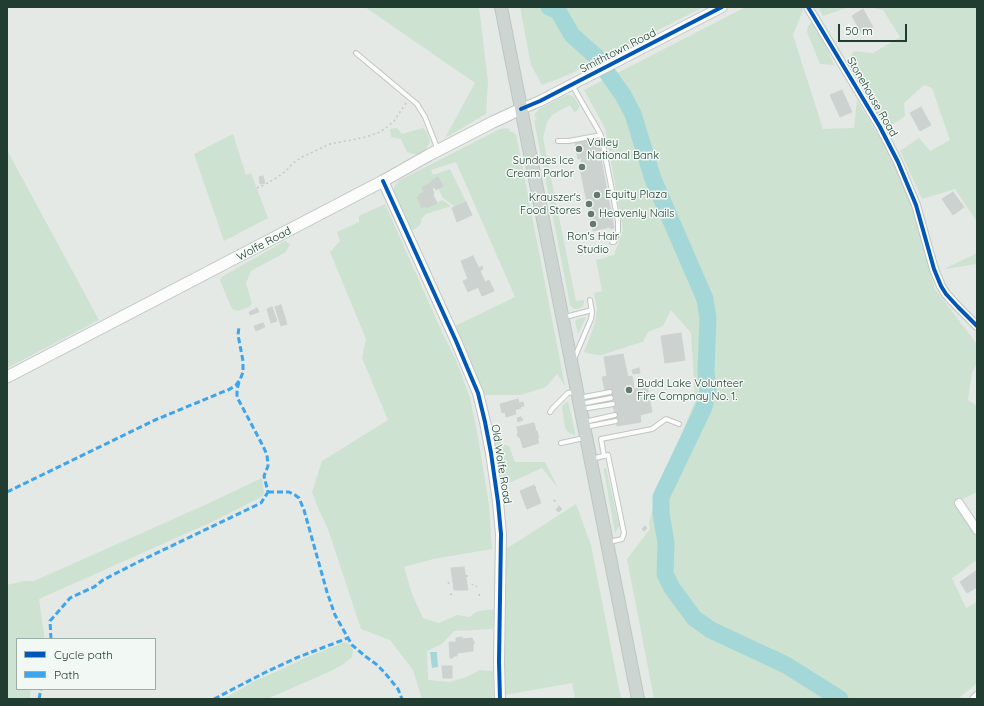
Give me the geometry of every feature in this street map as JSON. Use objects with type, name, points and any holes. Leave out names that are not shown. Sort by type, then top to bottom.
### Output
[{"type":"main road","points":[[501,7],[638,699]]},
{"type":"main road","name":"Wolfe Road","points":[[7,377],[383,181],[438,150],[493,122],[521,110]]},
{"type":"street","name":"Smithtown Road","points":[[521,110],[722,7]]},
{"type":"street","name":"Stonehouse Road","points":[[808,7],[880,127],[898,162],[916,205],[934,270],[941,286],[946,294],[977,326]]},
{"type":"street","name":"Old Wolfe Road","points":[[383,181],[478,393],[485,422],[491,453],[501,534],[499,662],[500,699]]},
{"type":"street","points":[[959,503],[977,530]]},
{"type":"street","points":[[974,699],[977,696]]},
{"type":"lane","points":[[356,53],[417,104],[425,117],[438,150]]},
{"type":"lane","points":[[572,85],[602,135],[618,222],[618,230],[614,242],[612,242]]},
{"type":"lane","points":[[558,141],[569,141],[602,135]]},
{"type":"lane","points":[[572,364],[591,319],[592,310],[590,300]]},
{"type":"lane","points":[[562,317],[592,310]]},
{"type":"lane","points":[[579,401],[610,392]]},
{"type":"lane","points":[[550,412],[568,393],[579,401],[613,404]]},
{"type":"lane","points":[[579,401],[611,398]]},
{"type":"lane","points":[[561,443],[584,429],[615,415]]},
{"type":"lane","points":[[604,456],[601,439],[652,429],[666,419],[679,424]]},
{"type":"lane","points":[[584,429],[616,421]]},
{"type":"lane","points":[[590,459],[608,455],[624,533],[622,539],[607,543]]},
{"type":"path","points":[[257,188],[286,171],[302,156],[330,144],[366,137],[380,132],[394,121],[409,98]]},
{"type":"path","points":[[450,594],[455,595]]},
{"type":"green space","points":[[365,7],[479,7],[488,81],[486,114],[445,138],[475,83]]},
{"type":"green space","points":[[520,7],[704,7],[568,75],[542,85],[531,65]]},
{"type":"green space","points":[[746,7],[802,7],[803,10],[793,35],[823,129],[854,128],[857,100],[898,167],[917,221],[935,289],[977,344],[977,363],[972,373],[968,400],[977,406],[977,492],[957,502],[977,536],[977,560],[952,578],[966,608],[977,602],[977,683],[958,699],[654,699],[627,559],[650,529],[649,523],[656,496],[695,401],[691,333],[671,310],[663,326],[648,332],[643,342],[602,355],[584,352],[596,317],[597,308],[594,293],[602,291],[596,260],[614,255],[623,230],[605,128],[584,90]]},
{"type":"green space","points":[[818,7],[849,7],[823,16]]},
{"type":"green space","points":[[868,7],[977,7],[977,222],[955,189],[922,199],[900,151],[919,138],[930,151],[950,140],[932,88],[924,85],[904,103],[905,116],[886,129],[848,60],[854,51],[873,53],[900,37],[883,10]]},
{"type":"green space","points":[[813,23],[822,37],[834,65],[820,64],[807,32],[808,26]]},
{"type":"green space","points":[[566,95],[574,97],[579,105],[577,111],[574,112],[570,105],[552,115],[547,122],[543,138],[576,301],[584,300],[583,306],[577,309],[574,309],[570,305],[534,120],[537,119],[536,117],[534,118],[539,109]]},
{"type":"green space","points":[[397,128],[402,134],[423,128],[427,132],[430,140],[426,151],[417,155],[407,152],[401,139],[391,137],[390,129]]},
{"type":"green space","points":[[500,129],[510,129],[509,131],[512,131],[516,135],[517,139],[565,386],[557,374],[546,387],[521,395],[484,395],[455,326],[515,297],[456,162],[431,170],[433,175],[450,169],[466,202],[455,207],[443,198],[438,188],[442,186],[438,178],[431,181],[432,182],[422,187],[424,192],[419,194],[420,196],[417,197],[422,208],[425,206],[426,208],[442,200],[451,206],[426,214],[422,218],[420,225],[415,229],[411,230],[394,192],[394,187],[400,180]]},
{"type":"green space","points":[[233,134],[246,175],[251,173],[268,218],[224,241],[194,154]]},
{"type":"green space","points":[[7,150],[99,320],[7,368]]},
{"type":"green space","points":[[385,204],[441,330],[456,360],[470,398],[489,505],[492,549],[433,559],[404,567],[412,594],[423,618],[439,623],[457,615],[469,617],[478,611],[495,609],[493,629],[454,631],[442,644],[427,651],[428,680],[450,682],[466,677],[480,670],[493,671],[494,699],[422,699],[413,670],[390,640],[361,629],[328,529],[312,492],[322,461],[388,420],[362,358],[366,339],[330,252],[340,241],[337,232],[359,222],[359,216]]},
{"type":"green space","points":[[285,241],[290,244],[286,252],[251,271],[246,283],[252,304],[249,307],[238,311],[232,309],[220,280],[223,276]]},
{"type":"green space","points":[[977,253],[977,264],[944,269]]},
{"type":"green space","points":[[586,317],[578,334],[575,321]]},
{"type":"green space","points":[[568,401],[575,435],[568,432],[565,428],[562,406]]},
{"type":"green space","points":[[492,432],[502,444],[509,446],[515,462],[545,462],[558,488],[542,468],[507,484],[505,508]]},
{"type":"green space","points":[[604,468],[606,468],[619,525],[615,533],[604,471]]},
{"type":"green space","points":[[262,478],[264,493],[262,497],[214,521],[39,599],[44,638],[16,638],[16,690],[31,690],[30,699],[7,699],[7,585],[23,581],[34,581]]},
{"type":"green space","points":[[576,504],[591,545],[621,699],[575,699],[572,683],[505,695],[503,551]]},
{"type":"green space","points":[[345,642],[350,645],[353,650],[352,657],[344,664],[331,671],[267,699],[223,699],[255,681],[305,658]]},
{"type":"water","points":[[430,652],[437,652],[438,667],[432,668]]},
{"type":"building","points":[[863,9],[873,27],[862,34],[852,16]]},
{"type":"building","points":[[842,90],[852,112],[840,117],[830,95]]},
{"type":"building","points":[[921,107],[931,125],[920,131],[910,113]]},
{"type":"building","name":"Equity Plaza","points":[[590,138],[590,140],[599,138],[600,154],[614,228],[611,229],[610,227],[593,231],[579,164],[582,158],[578,159],[575,142],[584,141],[584,139]]},
{"type":"building","points":[[263,176],[265,183],[260,184],[259,177]]},
{"type":"building","points":[[438,177],[443,186],[436,190],[434,187],[432,188],[433,195],[437,203],[426,208],[425,206],[422,208],[417,197],[420,196],[419,194],[424,192],[422,187]]},
{"type":"building","points":[[953,192],[964,207],[953,215],[942,199]]},
{"type":"building","points":[[466,202],[472,215],[457,222],[452,208]]},
{"type":"building","points":[[473,256],[479,268],[482,266],[483,269],[480,271],[485,282],[489,280],[494,291],[482,296],[478,287],[468,292],[463,281],[468,279],[461,261]]},
{"type":"building","points":[[281,305],[287,324],[281,326],[275,307]]},
{"type":"building","points":[[272,307],[277,321],[271,323],[267,309]]},
{"type":"building","points":[[257,308],[259,312],[250,315],[249,312]]},
{"type":"building","points":[[263,323],[265,327],[256,331],[254,326]]},
{"type":"building","points":[[681,333],[685,360],[665,363],[661,336]]},
{"type":"building","name":"Budd Lake Volunteer Fire Compnay No. 1.","points":[[623,354],[628,377],[632,376],[634,389],[647,386],[652,412],[640,415],[641,422],[617,426],[610,389],[605,390],[602,377],[607,376],[604,357]]},
{"type":"building","points":[[639,368],[640,373],[633,374],[632,370]]},
{"type":"building","points":[[518,399],[519,403],[523,402],[524,406],[515,410],[516,414],[506,417],[505,412],[502,413],[500,404]]},
{"type":"building","points":[[521,417],[523,420],[518,422],[517,418]]},
{"type":"building","points":[[534,423],[539,438],[537,438],[539,443],[523,448],[520,437],[518,437],[517,434],[517,427]]},
{"type":"building","points":[[534,485],[541,503],[527,509],[520,491]]},
{"type":"building","points":[[559,506],[562,509],[559,512],[556,510]]},
{"type":"building","points":[[645,526],[647,528],[644,531],[642,529]]},
{"type":"building","points":[[464,567],[468,590],[454,590],[451,568]]},
{"type":"building","points":[[977,570],[977,587],[967,593],[960,582]]},
{"type":"building","points":[[462,637],[462,639],[472,638],[474,641],[473,651],[457,653],[457,656],[450,658],[449,642],[456,642],[456,638]]},
{"type":"building","points":[[442,666],[452,666],[452,678],[443,678]]},
{"type":"waterway","points":[[549,7],[558,11],[572,35],[601,61]]},
{"type":"waterway","points":[[608,74],[623,95],[633,114],[653,179],[705,299],[708,318],[706,371],[708,391],[704,407],[661,497],[661,513],[666,543],[665,574],[672,588],[694,618],[711,630],[786,665],[840,699]]},
{"type":"marked path","points":[[7,492],[155,420],[230,389],[236,385],[243,372],[243,361],[238,335],[239,327]]},
{"type":"marked path","points":[[239,382],[237,397],[267,455],[268,466],[264,476],[268,492]]},
{"type":"marked path","points":[[268,492],[289,492],[299,498],[304,510],[335,615],[352,645],[385,673],[398,689],[402,699]]},
{"type":"marked path","points":[[51,638],[50,621],[70,598],[94,587],[103,580],[138,562],[261,503],[268,492]]},
{"type":"marked path","points":[[214,699],[296,658],[348,638]]},
{"type":"marked path","points":[[39,699],[41,690]]},
{"type":"cycle path","points":[[521,109],[540,101],[722,7]]},
{"type":"cycle path","points":[[808,7],[880,127],[898,162],[916,205],[934,269],[941,286],[946,294],[977,326]]},
{"type":"cycle path","points":[[383,181],[456,341],[478,393],[485,422],[491,453],[501,534],[499,662],[500,699]]},
{"type":"place","name":"Valley National Bank","points":[[579,149]]},
{"type":"place","name":"Sundaes Ice Cream Parlor","points":[[582,167]]},
{"type":"place","name":"Equity Plaza","points":[[597,195]]},
{"type":"place","name":"Krauszer's Food Stores","points":[[589,204]]},
{"type":"place","name":"Heavenly Nails","points":[[591,214]]},
{"type":"place","name":"Ron's Hair Studio","points":[[593,224]]},
{"type":"place","name":"Budd Lake Volunteer Fire Compnay No. 1.","points":[[629,390]]}]
